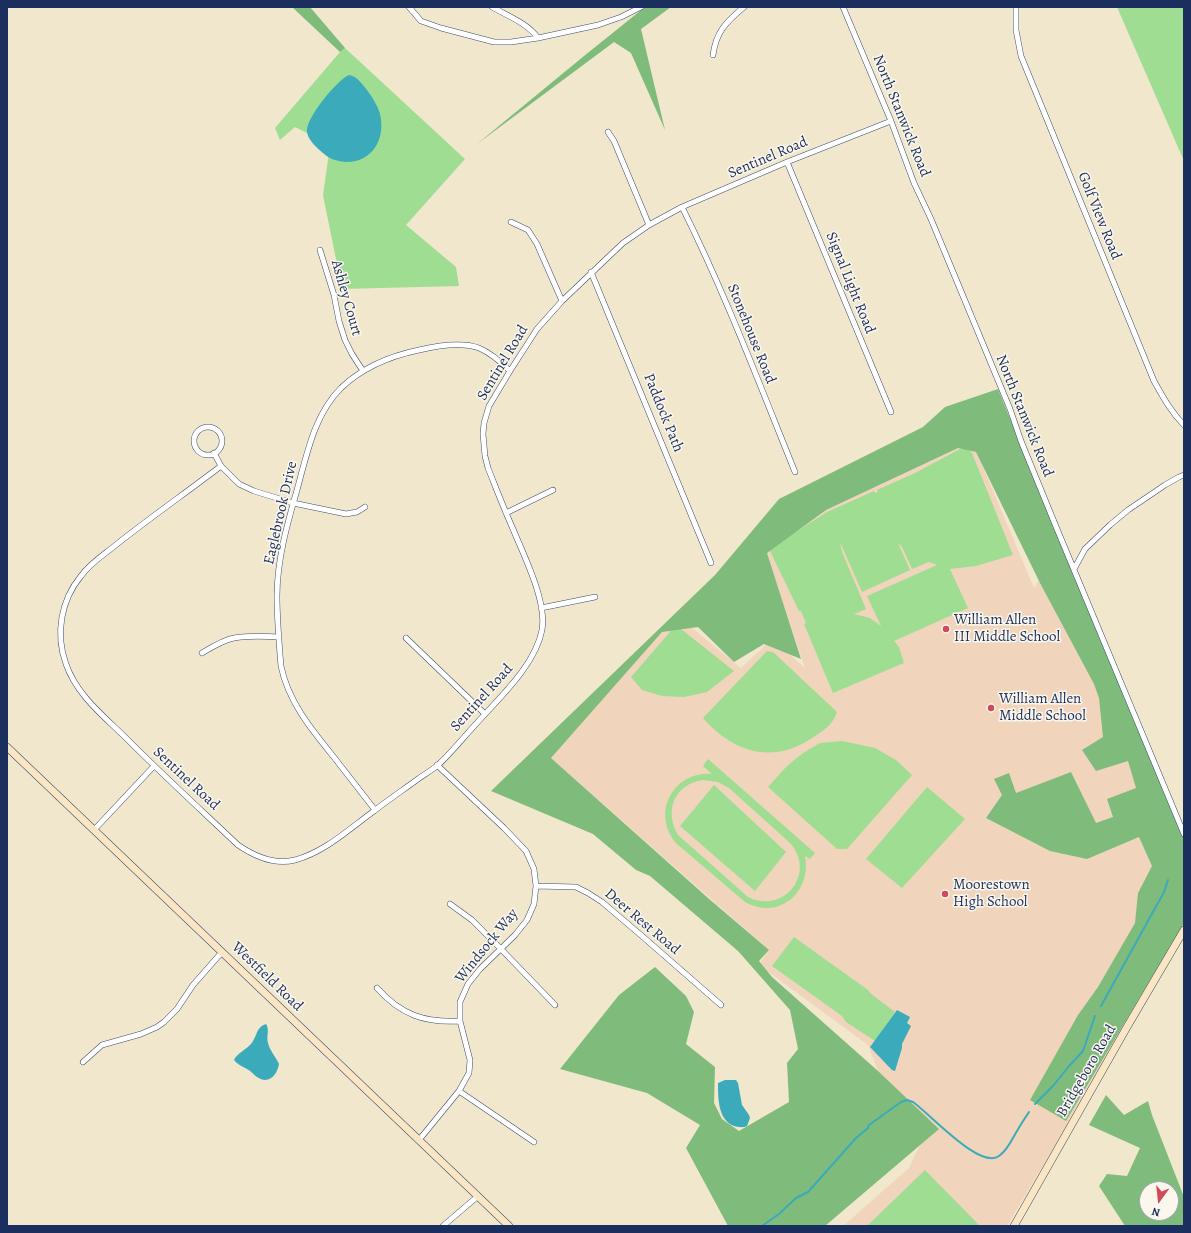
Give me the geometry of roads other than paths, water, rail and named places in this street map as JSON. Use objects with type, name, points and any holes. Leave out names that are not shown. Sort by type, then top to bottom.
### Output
[{"type":"street","points":[[409,7],[421,21],[494,42],[511,42],[538,38],[598,25],[621,17],[640,7]]},
{"type":"street","points":[[492,7],[526,26],[538,38]]},
{"type":"street","points":[[713,55],[715,44],[722,28],[729,19],[744,7]]},
{"type":"street","name":"North Stanwick Road","points":[[843,7],[891,121],[914,183],[1010,409],[1021,441],[1184,834]]},
{"type":"street","name":"Golf View Road","points":[[1016,7],[1016,30],[1021,56],[1154,381],[1164,400],[1184,425]]},
{"type":"street","name":"Sentinel Road","points":[[221,466],[132,532],[80,576],[69,593],[63,611],[60,630],[61,648],[74,682],[86,699],[154,766],[238,845],[265,859],[289,860],[313,854],[341,836],[437,766],[516,679],[532,658],[537,648],[542,628],[542,608],[540,597],[488,468],[485,456],[483,434],[484,423],[489,406],[537,329],[562,301],[592,272],[624,243],[649,225],[682,207],[787,162],[891,121]]},
{"type":"street","points":[[608,132],[614,141],[649,225]]},
{"type":"street","name":"Signal Light Road","points":[[787,162],[891,412]]},
{"type":"street","name":"Stonehouse Road","points":[[682,207],[705,254],[795,472]]},
{"type":"street","points":[[511,222],[528,230],[537,244],[562,301]]},
{"type":"street","name":"Ashley Court","points":[[320,250],[334,295],[339,321],[345,340],[363,371]]},
{"type":"street","name":"Paddock Path","points":[[592,272],[711,563]]},
{"type":"street","name":"Eaglebrook Drive","points":[[375,810],[315,734],[294,702],[283,676],[281,666],[277,596],[279,564],[293,503],[312,438],[321,416],[341,388],[363,371],[378,362],[401,354],[425,348],[448,345],[470,345],[479,348],[498,359],[510,371]]},
{"type":"street","points":[[210,426],[220,434],[222,443],[218,451],[214,453],[205,455],[198,451],[195,447],[195,434],[201,428],[210,426]]},
{"type":"street","points":[[214,453],[221,466],[239,484],[254,492],[293,503],[346,514],[357,512],[365,507]]},
{"type":"street","points":[[1074,569],[1085,550],[1110,525],[1128,510],[1165,485],[1184,475]]},
{"type":"street","points":[[506,513],[553,490]]},
{"type":"street","points":[[542,608],[595,597]]},
{"type":"street","points":[[202,653],[217,644],[233,638],[258,636],[279,638]]},
{"type":"street","points":[[406,638],[484,714]]},
{"type":"street","name":"Westfield Road","points":[[7,747],[509,1226]]},
{"type":"street","points":[[94,830],[154,766]]},
{"type":"street","name":"Windsock Way","points":[[419,1140],[459,1091],[469,1073],[470,1060],[460,1021],[460,1002],[468,984],[480,969],[515,935],[527,920],[534,904],[536,886],[534,869],[526,851],[504,828],[437,766]]},
{"type":"street","name":"Deer Rest Road","points":[[536,886],[576,887],[602,902],[721,1005]]},
{"type":"street","points":[[450,904],[472,920],[502,949],[555,1005]]},
{"type":"street","name":"Bridgeboro Road","points":[[1014,1226],[1184,930]]},
{"type":"street","points":[[83,1062],[102,1045],[142,1034],[164,1022],[177,1009],[193,985],[222,952]]},
{"type":"street","points":[[377,988],[396,1006],[411,1014],[427,1020],[446,1022],[460,1021]]},
{"type":"street","points":[[459,1091],[534,1142]]},
{"type":"street","points":[[442,1226],[478,1196]]},
{"type":"water","points":[[349,75],[359,81],[371,96],[380,114],[381,132],[375,148],[370,154],[355,161],[345,162],[325,155],[313,144],[307,132],[311,118],[323,100],[337,84]]},
{"type":"water","points":[[897,1010],[910,1017],[907,1023],[911,1026],[902,1044],[895,1071],[892,1070],[870,1047]]},
{"type":"water","points":[[266,1024],[268,1029],[269,1046],[279,1064],[272,1078],[265,1080],[257,1077],[234,1060],[237,1055],[251,1044],[260,1027]]},
{"type":"water","points":[[725,1080],[736,1080],[738,1083],[742,1105],[750,1118],[747,1126],[734,1126],[725,1119],[722,1114],[718,1095],[718,1083]]},
{"type":"waterway","points":[[1101,1006],[1164,892],[1168,880]]},
{"type":"waterway","points":[[1035,1104],[1053,1086],[1083,1051],[1095,1016]]},
{"type":"waterway","points":[[762,1226],[779,1214],[796,1198],[808,1192],[856,1138],[868,1128],[869,1125],[901,1102],[907,1100],[913,1102],[968,1148],[980,1155],[991,1158],[999,1156],[1005,1151],[1029,1112]]},
{"type":"place","name":"William Allen III Middle School","points":[[946,629]]},
{"type":"place","name":"William Allen Middle School","points":[[991,708]]},
{"type":"place","name":"Moorestown High School","points":[[945,894]]}]
